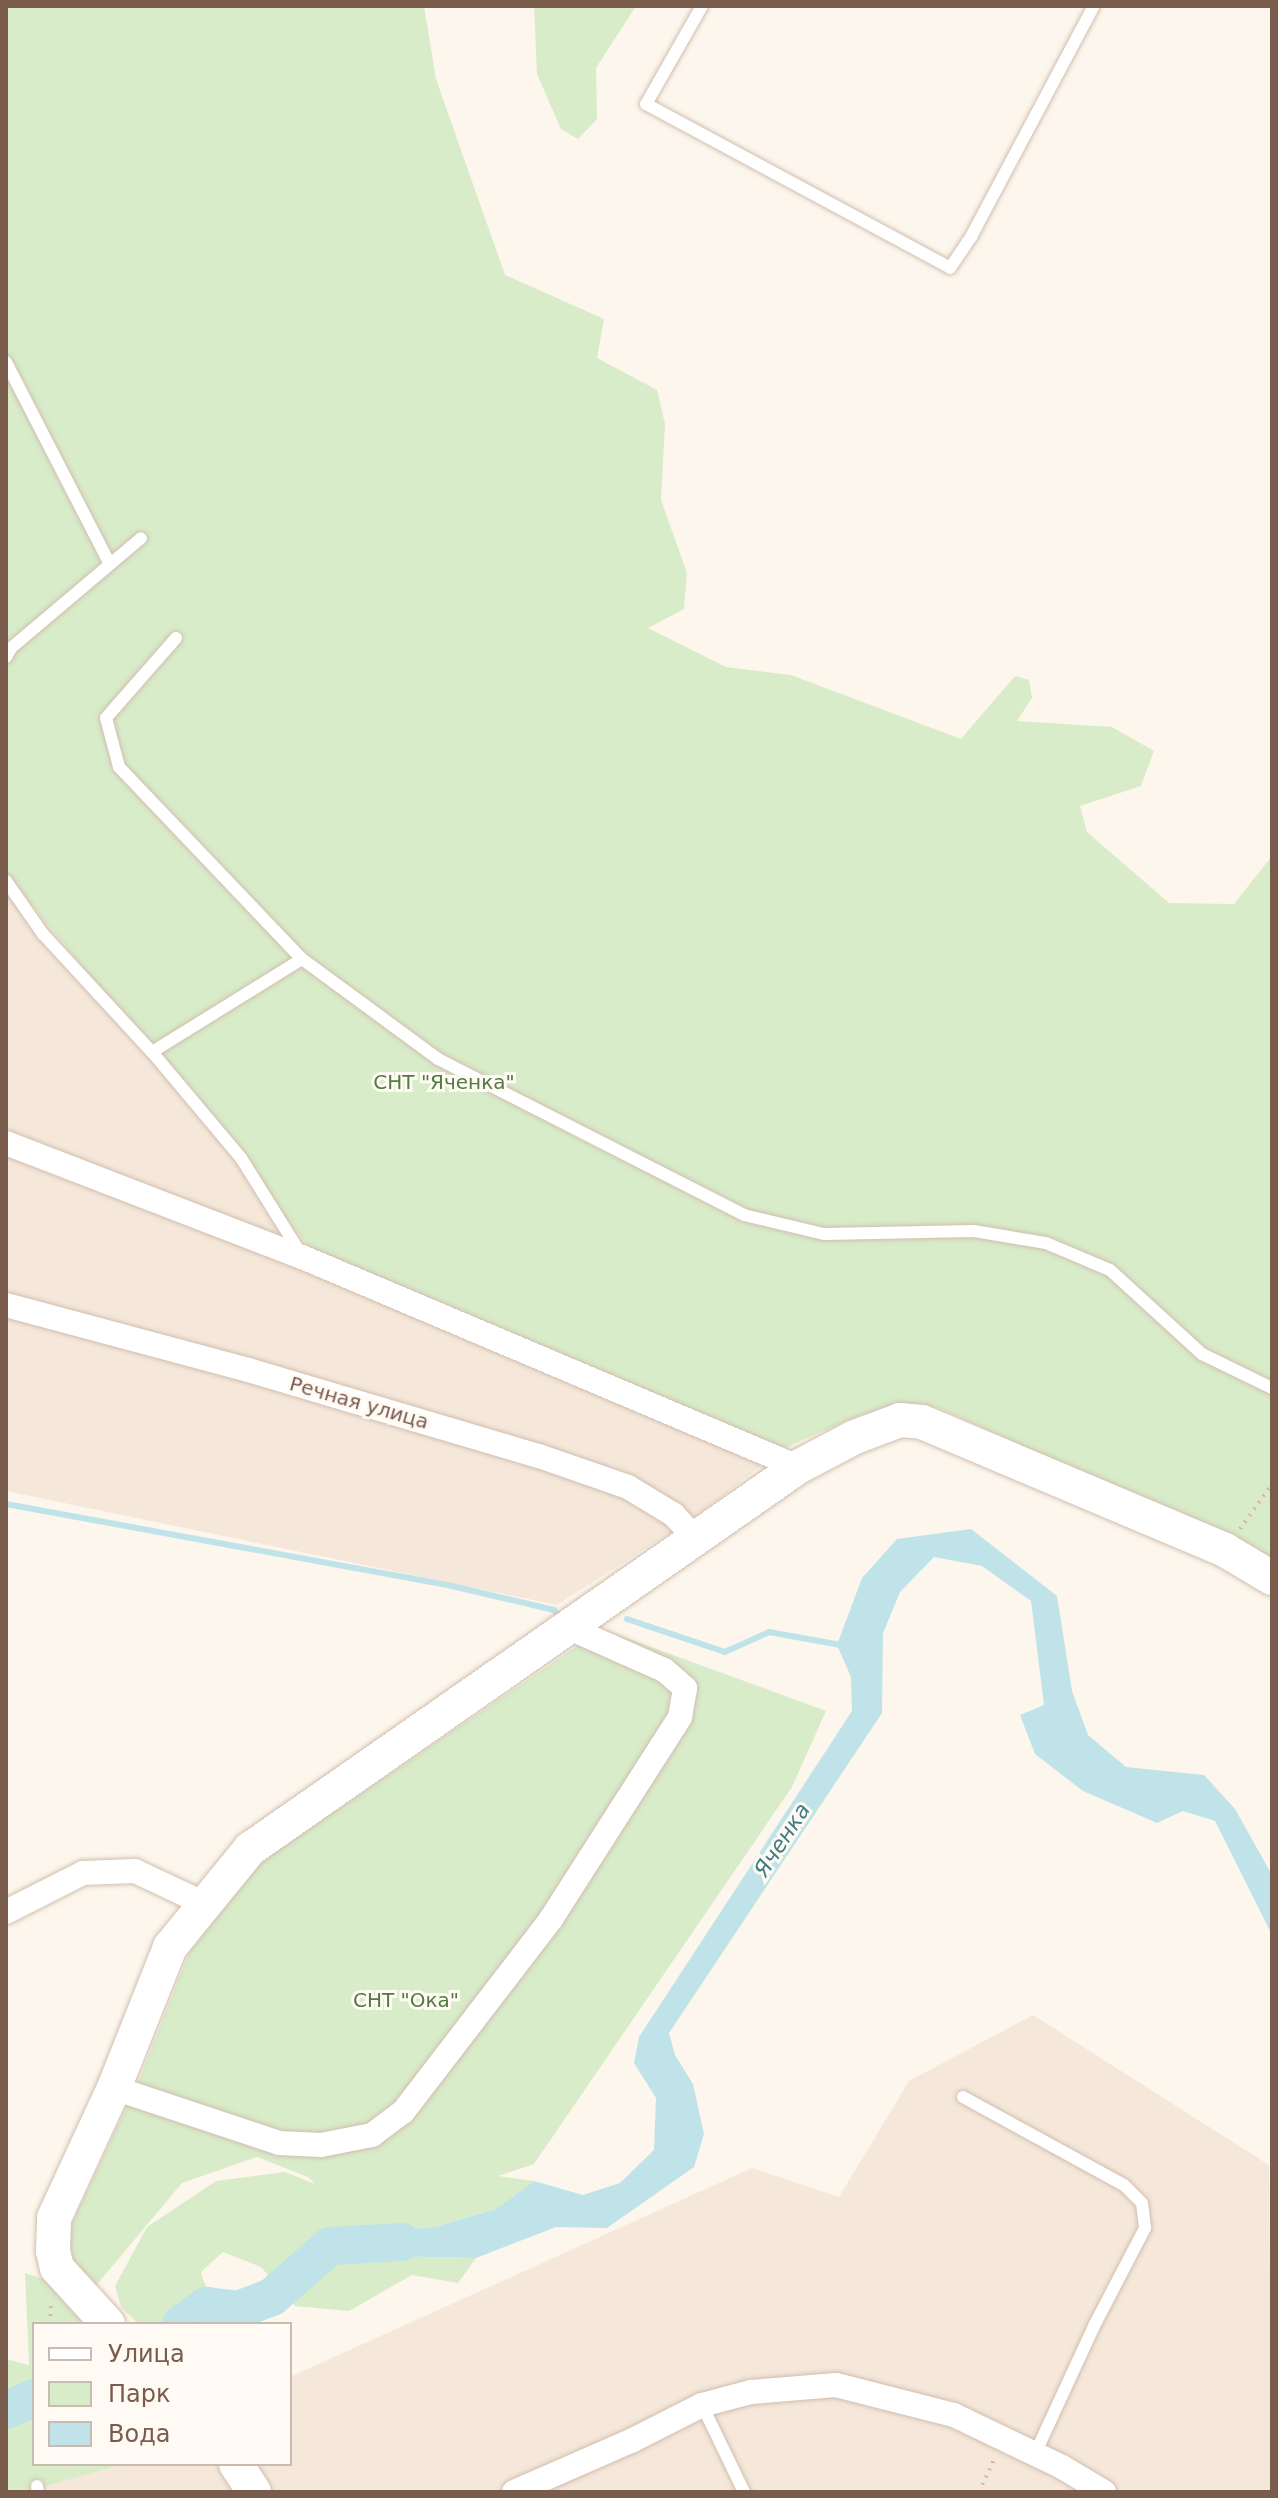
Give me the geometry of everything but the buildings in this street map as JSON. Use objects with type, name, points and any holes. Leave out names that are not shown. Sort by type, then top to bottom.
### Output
[{"type":"street","points":[[6,1143],[302,1257],[798,1467]]},
{"type":"street","name":"Речная улица","points":[[6,1305],[234,1366],[539,1456],[628,1487],[674,1515],[695,1538]]},
{"type":"street","points":[[106,2322],[57,2268],[53,2251],[54,2218],[114,2088],[170,1947],[250,1849],[798,1467],[870,1431],[900,1420],[922,1422],[1225,1550],[1272,1578]]},
{"type":"street","points":[[114,2088],[279,2143],[321,2145],[372,2135],[403,2112],[551,1919],[680,1717],[685,1688],[664,1670],[567,1627]]},
{"type":"street","points":[[6,1912],[83,1873],[135,1871],[205,1904]]},
{"type":"street","points":[[514,2492],[631,2441],[702,2405],[751,2392],[836,2385],[954,2415],[1104,2492]]},
{"type":"street","points":[[237,2466],[254,2492]]},
{"type":"lane","points":[[702,6],[646,104],[950,268],[972,235],[1094,6]]},
{"type":"lane","points":[[6,362],[110,564]]},
{"type":"lane","points":[[8,648],[141,538]]},
{"type":"lane","points":[[176,638],[106,718],[119,767],[302,959],[438,1059],[744,1215],[824,1234],[974,1231],[1046,1243],[1110,1270],[1202,1354],[1272,1388]]},
{"type":"lane","points":[[6,881],[43,934],[152,1052],[241,1158],[302,1257]]},
{"type":"lane","points":[[152,1052],[302,959]]},
{"type":"lane","points":[[963,2097],[1124,2185],[1142,2203],[1145,2228],[1095,2324],[1035,2454]]},
{"type":"lane","points":[[702,2405],[744,2492]]},
{"type":"path","points":[[1225,1550],[1272,1484]]},
{"type":"path","points":[[979,2492],[1004,2439]]},
{"type":"shaded area","points":[[6,873],[313,1252],[784,1448],[699,1514],[557,1605],[6,1491]]},
{"type":"shaded area","points":[[1033,2015],[1269,2165],[1272,2492],[7,2492],[65,2466],[292,2466],[292,2376],[752,2168],[839,2197],[909,2081]]},
{"type":"green space","name":"СНТ \"Яченка\"","points":[[6,6],[424,6],[436,79],[505,275],[604,319],[597,358],[657,390],[665,424],[661,500],[687,573],[684,609],[648,628],[726,667],[791,675],[961,739],[1015,676],[1029,680],[1032,698],[1017,721],[1112,727],[1154,751],[1141,786],[1080,806],[1087,832],[1169,903],[1234,904],[1272,856],[1272,1565],[1228,1538],[936,1407],[861,1415],[784,1448],[313,1252],[6,873]]},
{"type":"green space","points":[[534,6],[636,6],[596,68],[597,119],[578,139],[561,129],[537,74]]},
{"type":"green space","name":"СНТ \"Ока\"","points":[[602,1629],[826,1711],[792,1787],[534,2164],[498,2176],[534,2181],[496,2209],[435,2227],[365,2233],[339,2255],[476,2258],[458,2283],[412,2275],[349,2311],[295,2306],[261,2267],[223,2252],[201,2272],[213,2310],[231,2322],[136,2322],[121,2307],[115,2286],[147,2227],[216,2181],[285,2172],[315,2184],[308,2177],[257,2157],[182,2183],[89,2294],[64,2240],[137,2085],[189,1953],[255,1866]]},
{"type":"green space","points":[[25,2273],[47,2280],[85,2322],[32,2322],[32,2466],[116,2466],[25,2492],[6,2492],[6,2359],[29,2365]]},
{"type":"water","points":[[971,1529],[1057,1596],[1072,1691],[1088,1735],[1126,1767],[1204,1775],[1235,1809],[1272,1875],[1272,1935],[1215,1821],[1183,1811],[1157,1823],[1083,1791],[1035,1754],[1020,1715],[1044,1705],[1031,1601],[982,1566],[934,1557],[900,1592],[883,1633],[882,1713],[669,2033],[675,2055],[693,2084],[704,2134],[694,2167],[607,2228],[556,2227],[476,2258],[337,2255],[365,2233],[435,2227],[496,2209],[534,2181],[583,2195],[620,2183],[654,2150],[656,2098],[634,2063],[639,2037],[852,1711],[851,1677],[837,1645],[862,1578],[897,1539]]},
{"type":"waterway","points":[[6,1504],[452,1586],[554,1610],[561,1618]]},
{"type":"waterway","points":[[627,1619],[725,1652],[769,1632],[841,1645]]},
{"type":"waterway","name":"Яченка","points":[[184,2322],[207,2306],[238,2310],[272,2297],[330,2246],[402,2242]]},
{"type":"waterway","name":"Яченка","points":[[6,2410],[32,2399]]}]
